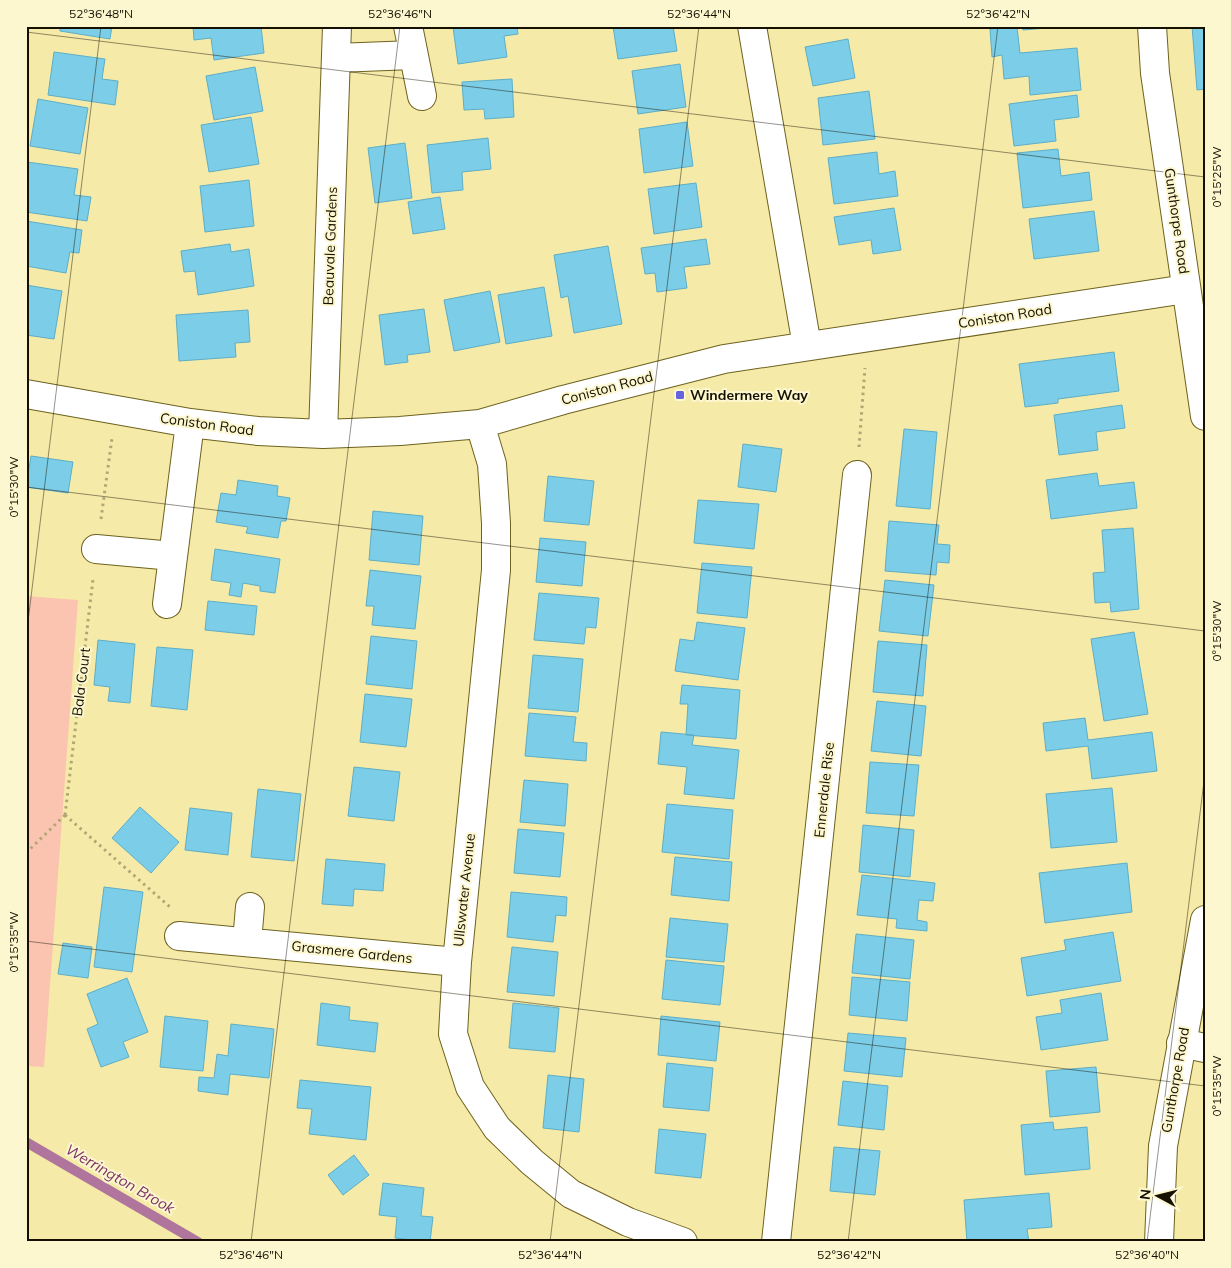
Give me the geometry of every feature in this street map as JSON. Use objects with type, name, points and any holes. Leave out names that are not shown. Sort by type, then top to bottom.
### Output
[{"type":"street","name":"Beauvale Gardens","points":[[323,434],[337,26]]},
{"type":"street","points":[[408,26],[422,96]]},
{"type":"street","points":[[752,26],[806,346]]},
{"type":"street","name":"Gunthorpe Road","points":[[1152,26],[1155,73],[1205,416]]},
{"type":"street","points":[[336,58],[413,55]]},
{"type":"street","name":"Coniston Road","points":[[26,394],[190,422],[258,431],[323,434],[400,431],[480,424],[657,375],[724,359],[1186,288]]},
{"type":"street","points":[[167,604],[190,422]]},
{"type":"street","name":"Ullswater Avenue","points":[[480,424],[492,464],[496,523],[496,570],[457,962],[453,1034],[470,1087],[497,1128],[532,1162],[571,1194],[628,1222],[682,1242]]},
{"type":"street","name":"Ennerdale Rise","points":[[776,1242],[857,475]]},
{"type":"street","points":[[96,549],[172,556]]},
{"type":"street","points":[[247,942],[250,906]]},
{"type":"street","name":"Gunthorpe Road","points":[[1159,1242],[1163,1146],[1193,1045],[1205,920]]},
{"type":"street","name":"Grasmere Gardens","points":[[179,936],[457,962]]},
{"type":"path","points":[[857,475],[867,338]]},
{"type":"path","name":"Bala Court","points":[[65,815],[96,549],[115,410]]},
{"type":"path","points":[[26,853],[65,815],[174,911],[179,936]]},
{"type":"shaded area","points":[[26,596],[78,600],[44,1067],[26,1066]]},
{"type":"building","points":[[60,26],[112,26],[110,39],[60,31]]},
{"type":"building","points":[[193,26],[261,26],[264,53],[214,60],[211,38],[194,40]]},
{"type":"building","points":[[517,26],[518,34],[504,36],[507,57],[458,64],[453,27]]},
{"type":"building","points":[[613,26],[673,26],[677,51],[618,59]]},
{"type":"building","points":[[1022,26],[1071,26],[1023,30]]},
{"type":"building","points":[[1192,26],[1205,26],[1205,89],[1197,90]]},
{"type":"building","points":[[1017,27],[1020,53],[1077,48],[1081,90],[1030,95],[1029,76],[1004,79],[1002,55],[992,57],[990,29]]},
{"type":"building","points":[[848,39],[855,78],[813,86],[805,47]]},
{"type":"building","points":[[54,52],[105,59],[102,79],[118,81],[115,105],[48,95]]},
{"type":"building","points":[[680,64],[686,107],[638,114],[632,71]]},
{"type":"building","points":[[255,67],[263,111],[214,120],[206,76]]},
{"type":"building","points":[[512,79],[514,117],[485,119],[484,109],[464,110],[462,82]]},
{"type":"building","points":[[869,91],[875,139],[823,145],[818,98]]},
{"type":"building","points":[[1077,95],[1079,117],[1054,120],[1056,141],[1014,146],[1009,104]]},
{"type":"building","points":[[38,99],[88,108],[80,154],[30,146]]},
{"type":"building","points":[[251,117],[259,164],[209,172],[201,125]]},
{"type":"building","points":[[687,122],[693,166],[644,173],[639,129]]},
{"type":"building","points":[[488,138],[491,169],[462,172],[463,190],[432,193],[427,145]]},
{"type":"building","points":[[405,143],[412,198],[375,203],[368,148]]},
{"type":"building","points":[[1058,149],[1061,176],[1089,172],[1092,200],[1023,208],[1017,153]]},
{"type":"building","points":[[877,152],[879,174],[895,171],[898,196],[834,204],[828,158]]},
{"type":"building","points":[[27,162],[78,169],[74,195],[91,197],[87,221],[26,212]]},
{"type":"building","points":[[249,180],[254,226],[205,232],[200,186]]},
{"type":"building","points":[[696,183],[702,227],[654,234],[648,189]]},
{"type":"building","points":[[440,197],[445,229],[413,234],[408,202]]},
{"type":"building","points":[[894,208],[901,250],[873,254],[871,240],[839,245],[834,217]]},
{"type":"building","points":[[1094,211],[1099,251],[1034,259],[1029,219]]},
{"type":"building","points":[[26,221],[82,230],[79,253],[70,252],[66,273],[26,266]]},
{"type":"building","points":[[706,239],[710,264],[684,267],[687,288],[657,292],[655,273],[645,274],[641,248]]},
{"type":"building","points":[[230,244],[231,252],[249,249],[254,286],[198,295],[195,271],[184,272],[181,251]]},
{"type":"building","points":[[608,246],[622,324],[574,333],[568,296],[561,298],[554,255]]},
{"type":"building","points":[[26,285],[62,291],[54,339],[26,335]]},
{"type":"building","points":[[544,287],[552,336],[506,344],[498,295]]},
{"type":"building","points":[[490,291],[500,342],[454,351],[444,300]]},
{"type":"building","points":[[424,309],[430,352],[407,355],[408,362],[385,365],[379,315]]},
{"type":"building","points":[[248,310],[250,342],[235,343],[236,357],[179,361],[176,315]]},
{"type":"building","points":[[1114,352],[1119,391],[1058,399],[1058,403],[1025,407],[1019,364]]},
{"type":"building","points":[[1122,405],[1125,428],[1096,432],[1098,450],[1059,455],[1054,415]]},
{"type":"building","points":[[904,429],[937,432],[930,509],[896,506]]},
{"type":"building","points":[[743,444],[782,449],[776,492],[738,487]]},
{"type":"building","points":[[31,456],[73,462],[68,493],[26,487]]},
{"type":"building","points":[[1097,473],[1099,486],[1134,482],[1137,508],[1051,519],[1046,480]]},
{"type":"building","points":[[548,476],[594,481],[589,525],[544,521]]},
{"type":"building","points":[[238,480],[278,486],[277,496],[290,498],[286,521],[281,521],[278,538],[246,533],[248,527],[216,522],[221,493],[236,495]]},
{"type":"building","points":[[698,500],[759,504],[754,549],[694,543]]},
{"type":"building","points":[[373,511],[423,516],[419,565],[369,560]]},
{"type":"building","points":[[889,521],[939,525],[937,544],[950,545],[949,563],[937,562],[936,575],[885,571]]},
{"type":"building","points":[[1133,528],[1139,609],[1111,612],[1110,602],[1095,603],[1093,573],[1105,572],[1102,530]]},
{"type":"building","points":[[540,538],[586,542],[582,586],[536,582]]},
{"type":"building","points":[[215,549],[280,559],[275,593],[260,591],[260,586],[243,583],[241,597],[229,595],[231,583],[211,580]]},
{"type":"building","points":[[702,563],[752,567],[747,618],[697,613]]},
{"type":"building","points":[[370,570],[421,576],[415,629],[372,625],[374,606],[366,606]]},
{"type":"building","points":[[885,580],[934,585],[928,636],[879,631]]},
{"type":"building","points":[[539,593],[599,598],[596,628],[586,627],[584,644],[534,640]]},
{"type":"building","points":[[208,601],[257,606],[254,635],[205,630]]},
{"type":"building","points":[[697,622],[745,628],[738,680],[675,671],[680,639],[694,641]]},
{"type":"building","points":[[1134,632],[1148,714],[1104,721],[1091,639]]},
{"type":"building","points":[[371,636],[417,641],[412,689],[366,684]]},
{"type":"building","points":[[98,640],[135,644],[130,703],[108,701],[110,687],[94,685]]},
{"type":"building","points":[[878,641],[927,645],[923,696],[873,692]]},
{"type":"building","points":[[157,647],[193,650],[187,710],[151,706]]},
{"type":"building","points":[[533,655],[583,659],[578,712],[528,708]]},
{"type":"building","points":[[682,685],[740,690],[736,739],[686,735],[688,704],[680,704]]},
{"type":"building","points":[[365,694],[412,699],[406,747],[360,742]]},
{"type":"building","points":[[877,701],[926,706],[921,756],[871,751]]},
{"type":"building","points":[[529,713],[576,717],[573,742],[587,743],[586,761],[525,756]]},
{"type":"building","points":[[1085,718],[1088,740],[1152,732],[1157,771],[1092,779],[1088,746],[1046,751],[1043,723]]},
{"type":"building","points":[[661,732],[694,735],[692,745],[739,750],[734,799],[684,794],[687,767],[658,764]]},
{"type":"building","points":[[870,762],[919,765],[914,816],[866,813]]},
{"type":"building","points":[[354,767],[400,772],[394,821],[348,816]]},
{"type":"building","points":[[524,780],[568,784],[565,826],[520,822]]},
{"type":"building","points":[[1112,788],[1117,842],[1051,848],[1046,794]]},
{"type":"building","points":[[258,789],[301,794],[294,861],[251,857]]},
{"type":"building","points":[[667,804],[733,810],[729,859],[662,852]]},
{"type":"building","points":[[140,807],[179,842],[151,873],[112,838]]},
{"type":"building","points":[[190,808],[232,813],[228,855],[185,850]]},
{"type":"building","points":[[863,825],[914,830],[910,877],[859,872]]},
{"type":"building","points":[[518,829],[564,833],[560,877],[514,873]]},
{"type":"building","points":[[675,857],[732,862],[729,901],[671,895]]},
{"type":"building","points":[[326,859],[385,864],[383,891],[354,889],[353,906],[322,904]]},
{"type":"building","points":[[1127,863],[1132,912],[1045,923],[1039,873]]},
{"type":"building","points":[[862,875],[935,883],[933,901],[919,900],[917,920],[927,922],[927,931],[896,928],[897,919],[857,915]]},
{"type":"building","points":[[104,887],[143,892],[132,972],[94,967]]},
{"type":"building","points":[[511,892],[567,897],[566,916],[556,915],[553,942],[507,937]]},
{"type":"building","points":[[670,918],[728,924],[724,962],[666,957]]},
{"type":"building","points":[[1113,932],[1121,981],[1027,996],[1021,958],[1066,950],[1064,940]]},
{"type":"building","points":[[856,934],[914,940],[910,979],[852,973]]},
{"type":"building","points":[[63,943],[92,947],[88,978],[58,974]]},
{"type":"building","points":[[512,947],[558,952],[554,996],[507,992]]},
{"type":"building","points":[[666,960],[724,966],[720,1005],[662,999]]},
{"type":"building","points":[[852,977],[910,982],[907,1021],[849,1015]]},
{"type":"building","points":[[127,978],[148,1032],[123,1042],[129,1057],[101,1067],[87,1029],[98,1024],[87,994]]},
{"type":"building","points":[[1101,993],[1108,1040],[1041,1050],[1036,1017],[1062,1013],[1060,1000]]},
{"type":"building","points":[[321,1003],[350,1007],[349,1020],[378,1023],[375,1052],[317,1045]]},
{"type":"building","points":[[513,1003],[559,1008],[555,1052],[509,1048]]},
{"type":"building","points":[[165,1016],[208,1021],[203,1071],[160,1067]]},
{"type":"building","points":[[661,1016],[720,1022],[716,1061],[658,1055]]},
{"type":"building","points":[[231,1024],[274,1029],[269,1078],[230,1074],[228,1095],[198,1091],[199,1077],[214,1078],[217,1054],[228,1056]]},
{"type":"building","points":[[848,1033],[906,1038],[902,1077],[844,1071]]},
{"type":"building","points":[[667,1063],[713,1068],[709,1111],[663,1107]]},
{"type":"building","points":[[1096,1067],[1100,1112],[1050,1117],[1046,1071]]},
{"type":"building","points":[[548,1075],[584,1079],[579,1132],[543,1128]]},
{"type":"building","points":[[300,1080],[371,1087],[366,1140],[309,1134],[312,1109],[297,1108]]},
{"type":"building","points":[[843,1081],[888,1086],[884,1130],[838,1125]]},
{"type":"building","points":[[1053,1122],[1054,1130],[1087,1127],[1090,1169],[1025,1175],[1021,1125]]},
{"type":"building","points":[[659,1129],[706,1134],[701,1178],[655,1173]]},
{"type":"building","points":[[834,1147],[880,1151],[875,1195],[830,1191]]},
{"type":"building","points":[[354,1155],[369,1175],[343,1195],[328,1175]]},
{"type":"building","points":[[383,1183],[424,1188],[421,1216],[433,1217],[430,1242],[395,1238],[397,1217],[379,1215]]},
{"type":"building","points":[[1049,1193],[1052,1227],[1027,1229],[1029,1242],[993,1242],[993,1240],[967,1242],[964,1200]]},
{"type":"waterway","name":"Werrington Brook","points":[[26,1142],[198,1242]]},
{"type":"place","name":"Windermere Way","points":[[680,395]]}]
